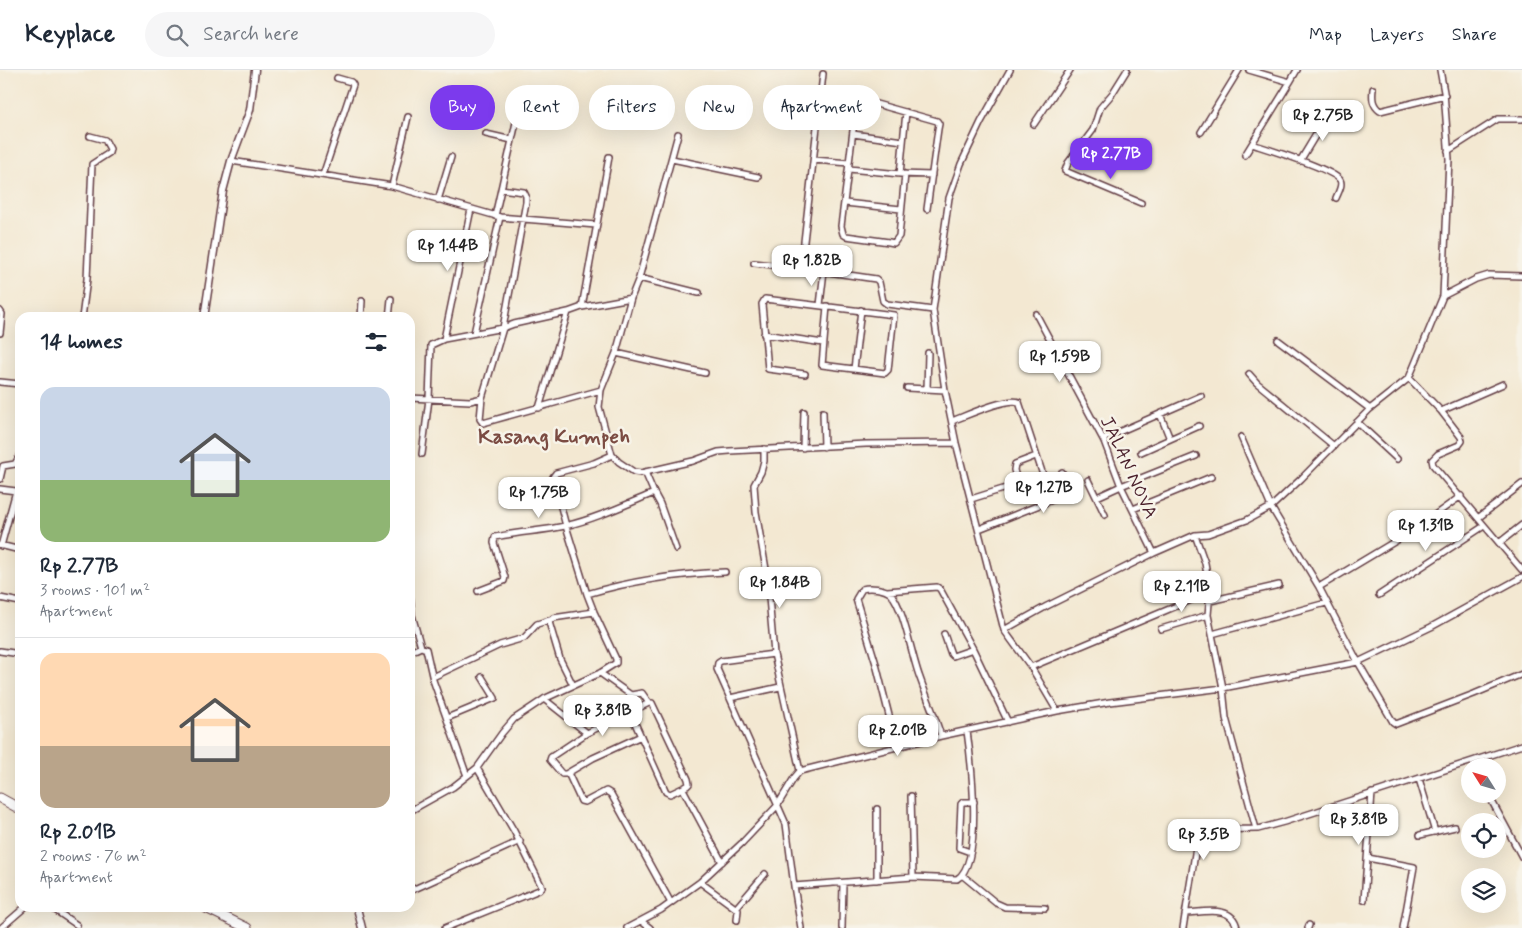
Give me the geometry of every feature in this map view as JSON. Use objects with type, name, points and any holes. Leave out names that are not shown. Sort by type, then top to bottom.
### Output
[{"type":"highway","points":[[0,798],[15,806]]},
{"type":"highway","points":[[214,912],[247,928]]},
{"type":"street","points":[[205,312],[224,191],[231,161],[250,110],[255,70]]},
{"type":"street","points":[[1010,70],[981,122],[961,164],[949,198],[933,310],[945,390],[956,443],[1004,630],[1032,667],[1057,711]]},
{"type":"street","points":[[1034,124],[1070,70]]},
{"type":"street","points":[[1127,70],[1112,94],[1100,108],[1093,130],[1068,163],[1065,171],[1141,203]]},
{"type":"street","points":[[1201,132],[1239,70]]},
{"type":"street","points":[[1249,70],[1290,82]]},
{"type":"street","points":[[1245,155],[1297,70]]},
{"type":"street","points":[[1004,630],[1047,606],[1154,553],[1195,535],[1208,534],[1247,520],[1271,506],[1370,409],[1409,378],[1443,296],[1448,151],[1445,95],[1440,70]]},
{"type":"street","points":[[801,268],[824,74]]},
{"type":"street","points":[[323,175],[353,85],[351,82],[337,78]]},
{"type":"street","points":[[1373,89],[1372,100],[1374,106],[1380,111],[1445,95]]},
{"type":"street","points":[[906,112],[899,236],[894,243],[846,236],[843,234],[841,226],[856,106],[859,100],[862,100],[932,119],[939,124],[927,209]]},
{"type":"street","points":[[1300,161],[1329,113]]},
{"type":"street","points":[[392,186],[408,117]]},
{"type":"street","points":[[1448,151],[1495,120],[1504,118],[1522,119]]},
{"type":"street","points":[[474,332],[498,217],[501,188],[514,130]]},
{"type":"street","points":[[486,134],[512,140]]},
{"type":"street","points":[[678,134],[639,278],[631,298],[616,353],[601,390],[600,411],[612,455],[634,472],[645,472],[692,462],[718,452],[866,444],[956,443]]},
{"type":"street","points":[[853,134],[903,141]]},
{"type":"street","points":[[83,312],[87,279],[92,164],[109,154],[110,149],[105,140],[90,136]]},
{"type":"street","points":[[1252,144],[1336,175],[1341,184],[1336,198]]},
{"type":"street","points":[[438,200],[451,157]]},
{"type":"street","points":[[582,307],[609,158]]},
{"type":"street","points":[[672,159],[758,177]]},
{"type":"street","points":[[814,160],[903,174],[932,175]]},
{"type":"street","points":[[231,161],[392,186],[498,217],[596,224]]},
{"type":"street","points":[[501,188],[524,192],[526,196],[503,328],[482,398],[480,419],[483,423],[601,390]]},
{"type":"street","points":[[845,203],[902,209]]},
{"type":"street","points":[[444,339],[471,209]]},
{"type":"street","points":[[754,263],[876,279],[879,282],[883,301],[887,304],[933,310]]},
{"type":"street","points":[[820,305],[824,271]]},
{"type":"street","points":[[1443,296],[1476,279],[1489,276],[1522,276]]},
{"type":"street","points":[[639,278],[699,293]]},
{"type":"street","points":[[422,454],[429,399],[429,349],[434,342],[474,332],[503,328],[582,307],[631,298]]},
{"type":"street","points":[[390,312],[391,299]]},
{"type":"street","points":[[805,374],[768,370],[762,304],[765,300],[820,305],[894,315],[887,372],[822,365],[827,306]]},
{"type":"street","points":[[361,312],[362,301]]},
{"type":"street","points":[[0,310],[2,314],[0,333]]},
{"type":"street","points":[[854,369],[861,310]]},
{"type":"street","points":[[539,408],[568,312]]},
{"type":"street","name":"JALAN NOVA","points":[[1036,314],[1104,441],[1121,486],[1154,553]]},
{"type":"street","points":[[764,334],[823,343]]},
{"type":"street","points":[[1278,340],[1370,409]]},
{"type":"street","points":[[616,353],[705,373]]},
{"type":"street","points":[[927,389],[928,353]]},
{"type":"street","points":[[1249,374],[1256,383],[1334,446]]},
{"type":"street","points":[[1409,378],[1441,411],[1461,437],[1462,441],[1459,445],[1438,454],[1432,460],[1434,465],[1522,569]]},
{"type":"street","points":[[0,382],[15,384]]},
{"type":"street","points":[[1441,411],[1503,384]]},
{"type":"street","points":[[907,388],[945,390]]},
{"type":"street","points":[[1104,441],[1105,438],[1201,396]]},
{"type":"street","points":[[415,398],[470,401],[482,398]]},
{"type":"street","points":[[952,421],[1007,401],[1017,400],[1043,475]]},
{"type":"street","points":[[803,448],[804,412]]},
{"type":"street","points":[[823,412],[824,447]]},
{"type":"street","points":[[1160,414],[1170,439]]},
{"type":"street","points":[[1357,422],[1397,459]]},
{"type":"street","points":[[1142,452],[1198,426]]},
{"type":"street","points":[[1241,437],[1271,506],[1319,587],[1358,662],[1393,722],[1396,724],[1522,674]]},
{"type":"street","points":[[764,449],[764,461],[754,485],[754,490],[767,575],[774,654],[800,771]]},
{"type":"street","points":[[415,808],[453,787],[477,768],[514,719],[544,699],[600,673],[616,663],[616,659],[594,612],[566,526],[553,477],[556,474],[594,463],[612,455]]},
{"type":"street","points":[[971,499],[1016,485],[1015,464],[1036,456]]},
{"type":"street","points":[[1097,497],[1196,456]]},
{"type":"street","points":[[0,479],[3,466],[15,464]]},
{"type":"street","points":[[645,472],[660,504],[676,549]]},
{"type":"street","points":[[979,529],[1066,494],[1068,490],[1062,472]]},
{"type":"street","points":[[1133,509],[1211,477]]},
{"type":"street","points":[[1088,480],[1105,515]]},
{"type":"street","points":[[1478,518],[1522,484]]},
{"type":"street","points":[[0,489],[15,491]]},
{"type":"street","points":[[478,591],[504,581],[505,577],[494,543],[496,537],[566,526],[654,493]]},
{"type":"street","points":[[1319,587],[1414,530],[1461,496]]},
{"type":"street","points":[[15,501],[1,545],[15,549]]},
{"type":"street","points":[[1499,543],[1522,525]]},
{"type":"street","points":[[1379,595],[1484,526]]},
{"type":"street","points":[[1195,535],[1205,563],[1210,592],[1208,615],[1223,688],[1226,718],[1256,829]]},
{"type":"street","points":[[588,594],[624,583],[686,573],[725,572]]},
{"type":"street","points":[[627,928],[641,921],[700,882],[777,806],[800,771],[942,736],[1057,711],[1110,702],[1223,688],[1358,662],[1431,627],[1522,577]]},
{"type":"street","points":[[1210,601],[1279,585]]},
{"type":"street","points":[[897,747],[876,664],[856,599],[862,589],[868,587],[887,591],[937,586],[973,649],[1008,722]]},
{"type":"street","points":[[887,591],[895,600],[920,678],[942,736]]},
{"type":"street","points":[[1032,667],[1210,592]]},
{"type":"street","points":[[0,598],[15,601]]},
{"type":"street","points":[[1212,634],[1326,603]]},
{"type":"street","points":[[433,678],[500,645],[524,638],[533,627],[553,618],[594,612]]},
{"type":"street","points":[[1161,629],[1208,615]]},
{"type":"street","points":[[550,620],[560,659],[573,685]]},
{"type":"street","points":[[415,628],[421,647],[426,649],[433,678],[467,776]]},
{"type":"street","points":[[944,634],[953,656],[973,649]]},
{"type":"street","points":[[415,650],[421,647]]},
{"type":"street","points":[[0,651],[15,653]]},
{"type":"street","points":[[774,654],[742,657],[718,663],[717,669],[786,824],[801,928]]},
{"type":"street","points":[[600,673],[631,695],[642,693],[649,703],[653,704],[688,779],[689,784],[683,789],[670,794],[666,792],[630,712]]},
{"type":"street","points":[[447,718],[495,698],[482,677]]},
{"type":"street","points":[[730,698],[780,687]]},
{"type":"street","points":[[544,699],[560,710],[586,733]]},
{"type":"street","points":[[641,736],[593,758],[568,773],[562,774],[550,760],[551,757],[586,733],[649,703]]},
{"type":"street","points":[[794,886],[913,877],[957,879],[962,876],[968,863],[970,852],[974,802],[967,731]]},
{"type":"street","points":[[1489,758],[1521,747]]},
{"type":"street","points":[[1182,928],[1198,835],[1202,830],[1256,829],[1461,767]]},
{"type":"street","points":[[445,928],[541,888],[542,885],[520,841],[477,768]]},
{"type":"street","points":[[568,773],[581,801],[585,802],[606,791],[611,794],[671,902]]},
{"type":"street","points":[[1418,779],[1435,832]]},
{"type":"street","points":[[683,789],[722,862]]},
{"type":"street","points":[[1364,900],[1372,793]]},
{"type":"street","points":[[911,796],[913,877]]},
{"type":"street","points":[[970,852],[959,848],[961,804],[963,802],[974,802]]},
{"type":"street","points":[[1493,803],[1522,857]]},
{"type":"street","points":[[877,809],[878,880]]},
{"type":"street","points":[[1420,835],[1455,827]]},
{"type":"street","points":[[415,889],[520,841]]},
{"type":"street","points":[[1368,858],[1414,867],[1403,928]]},
{"type":"street","points":[[736,908],[764,874]]},
{"type":"street","points":[[962,876],[996,903],[1005,907],[1045,908]]},
{"type":"street","points":[[700,882],[736,908],[739,914],[737,920]]},
{"type":"street","points":[[842,928],[843,882]]},
{"type":"street","points":[[1,928],[19,912]]},
{"type":"street","points":[[58,912],[77,925]]},
{"type":"street","points":[[359,912],[362,928]]},
{"type":"street","points":[[1186,913],[1226,912],[1236,921],[1237,928]]},
{"type":"street","points":[[641,921],[650,928]]},
{"type":"district","name":"Kasang Kumpeh","points":[[554,436]]}]
